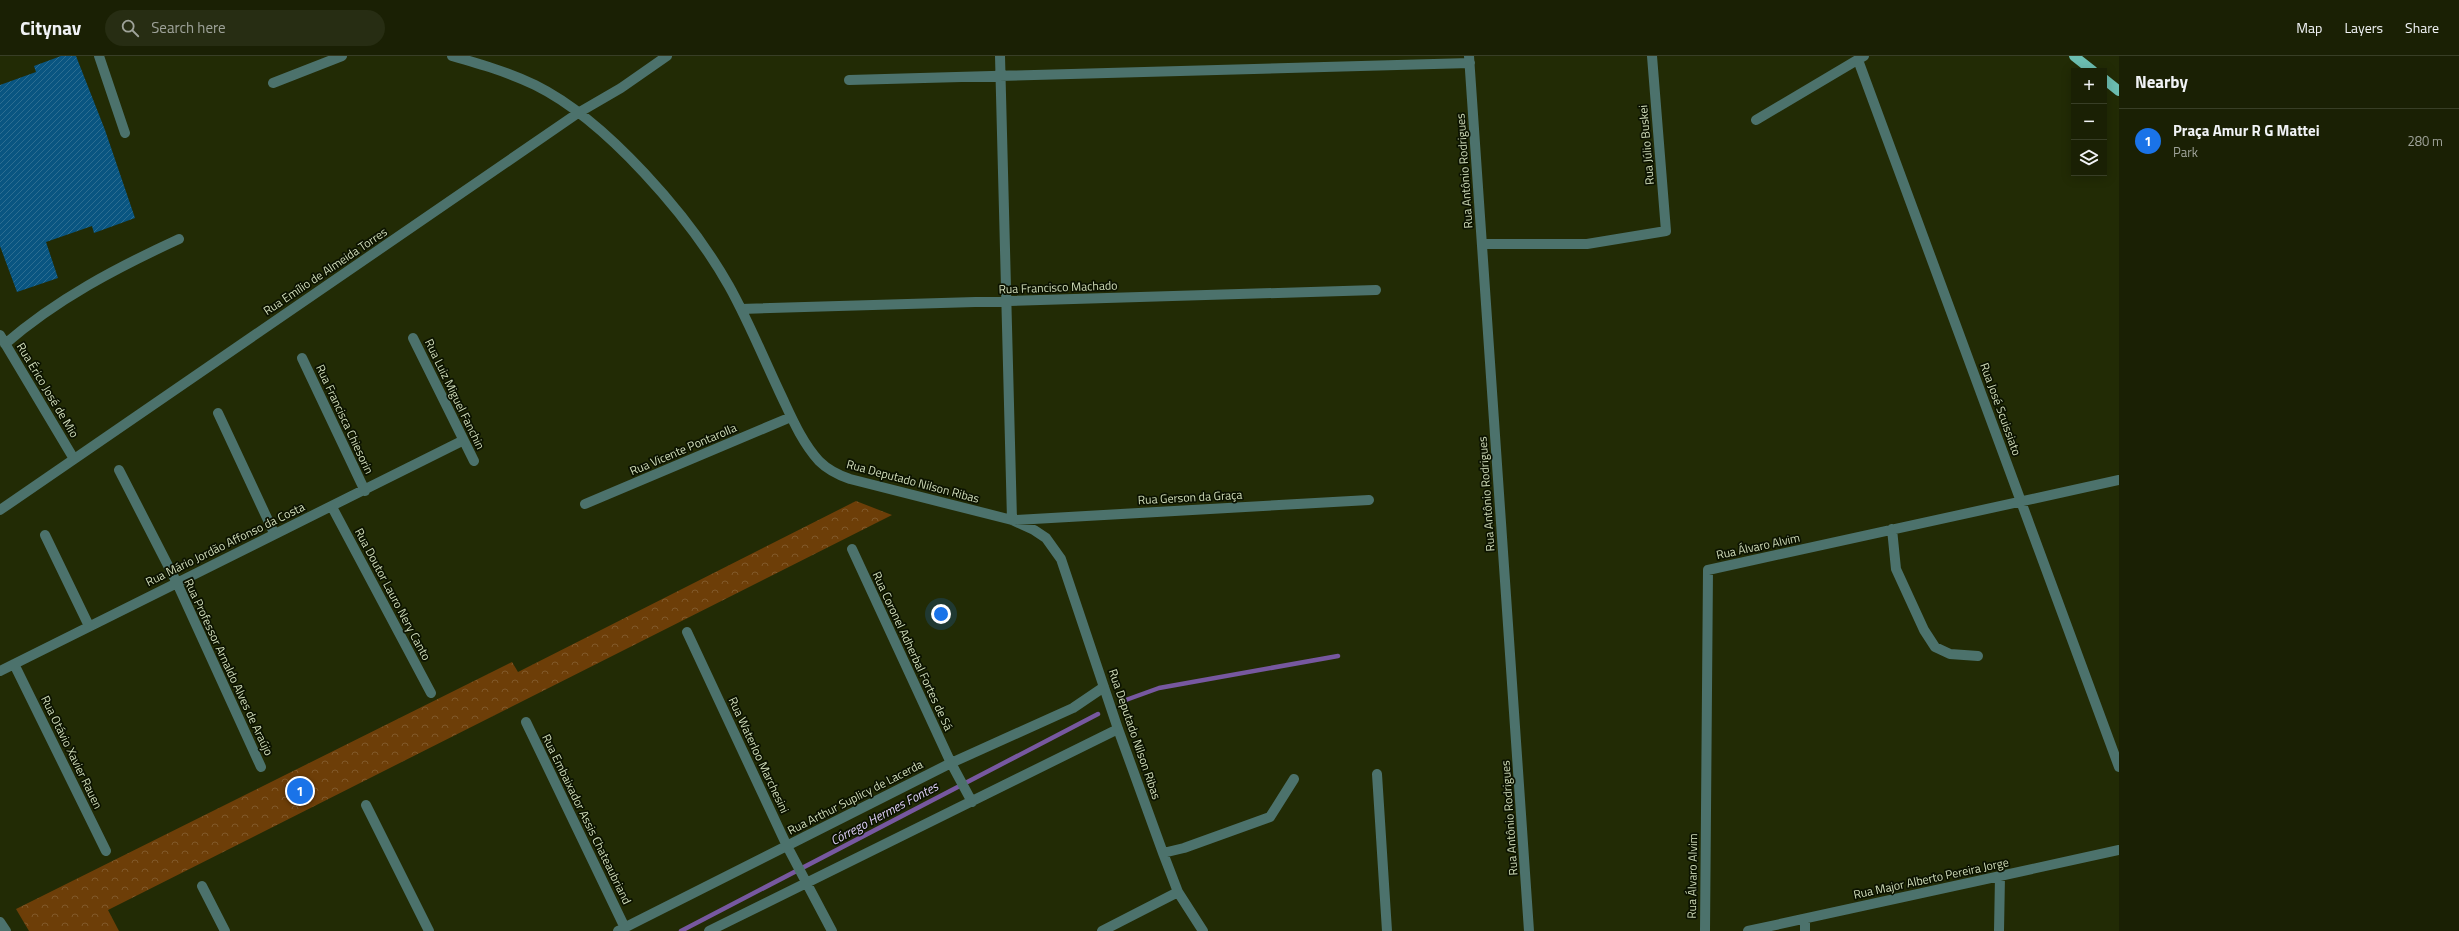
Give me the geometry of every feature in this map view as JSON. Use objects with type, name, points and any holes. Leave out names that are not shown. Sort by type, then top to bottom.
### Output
[{"type":"main road","points":[[2074,56],[2089,68]]},
{"type":"main road","points":[[2107,81],[2119,91]]},
{"type":"street","points":[[99,56],[125,133]]},
{"type":"street","points":[[273,83],[342,56]]},
{"type":"street","name":"Rua Deputado Nilson Ribas","points":[[452,56],[535,85],[578,113],[624,154],[682,217],[714,262],[741,309],[791,417],[808,447],[820,462],[834,473],[850,479],[1012,520],[1034,530],[1046,538],[1061,559],[1118,729],[1178,892],[1203,931]]},
{"type":"street","name":"Rua Emílio de Almeida Torres","points":[[0,510],[578,113],[615,92],[668,56]]},
{"type":"street","points":[[1000,56],[1012,520]]},
{"type":"street","name":"Rua Júlio Buskei","points":[[1482,244],[1581,244],[1666,231],[1652,56]]},
{"type":"street","points":[[1756,120],[1861,58]]},
{"type":"street","name":"Rua José Scuissiato","points":[[1861,58],[2119,768]]},
{"type":"street","points":[[849,80],[1470,60]]},
{"type":"street","name":"Rua Antônio Rodrigues","points":[[1470,60],[1529,931]]},
{"type":"street","points":[[3,340],[74,292],[120,266],[178,239]]},
{"type":"street","name":"Rua Francisco Machado","points":[[741,309],[1376,290]]},
{"type":"street","name":"Rua Luiz Miguel Fanchin","points":[[413,338],[462,441],[474,461]]},
{"type":"street","name":"Rua Érico José de Mio","points":[[3,340],[74,459]]},
{"type":"street","name":"Rua Francisca Chiesorin","points":[[302,358],[365,491]]},
{"type":"street","points":[[218,413],[274,533]]},
{"type":"street","name":"Rua Vicente Pontarolla","points":[[585,504],[791,417]]},
{"type":"street","name":"Rua Mário Jordão Affonso da Costa","points":[[0,671],[274,533],[365,491],[462,441]]},
{"type":"street","name":"Rua Professor Arnaldo Alves de Araújo","points":[[119,470],[176,583],[261,767]]},
{"type":"street","name":"Rua Álvaro Alvim","points":[[1704,931],[1708,570],[2119,480]]},
{"type":"street","name":"Rua Gerson da Graça","points":[[1012,520],[1369,500]]},
{"type":"street","name":"Rua Doutor Lauro Nery Canto","points":[[332,507],[431,693]]},
{"type":"street","points":[[1892,529],[1896,570],[1924,630],[1935,647],[1950,654],[1978,656]]},
{"type":"street","points":[[45,535],[89,626]]},
{"type":"street","name":"Rua Coronel Adherbal Fortes de Sá","points":[[852,549],[951,764],[972,802]]},
{"type":"street","name":"Rua Waterloo Marchesini","points":[[687,632],[787,846],[832,931]]},
{"type":"street","name":"Rua Otávio Xavier Rauen","points":[[14,664],[106,851]]},
{"type":"street","name":"Rua Arthur Suplicy de Lacerda","points":[[622,929],[951,764],[1073,708],[1104,686]]},
{"type":"street","name":"Rua Embaixador Assis Chateaubriand","points":[[526,722],[622,929]]},
{"type":"street","points":[[709,931],[1118,729]]},
{"type":"street","points":[[1377,774],[1387,931]]},
{"type":"street","points":[[1163,853],[1184,848],[1270,817],[1294,779]]},
{"type":"street","points":[[366,805],[429,931]]},
{"type":"street","name":"Rua Major Alberto Pereira Jorge","points":[[1748,931],[2119,850]]},
{"type":"street","points":[[1999,931],[2000,876]]},
{"type":"street","points":[[202,886],[225,931]]},
{"type":"street","points":[[1102,931],[1178,892]]},
{"type":"street","points":[[1804,931],[1805,919]]},
{"type":"street","points":[[0,922],[6,931]]},
{"type":"green space","points":[[856,501],[892,515],[108,910],[119,931],[29,931],[16,909],[512,662],[518,672]]},
{"type":"building","points":[[61,56],[76,56],[105,130],[135,218],[94,233],[92,226],[46,242],[58,278],[17,292],[0,246],[0,85],[36,72],[34,66]]},
{"type":"waterway","points":[[1123,701],[1159,688],[1338,656]]},
{"type":"waterway","name":"Córrego Hermes Fontes","points":[[681,931],[1098,714]]},
{"type":"place","name":"Praça Amur R G Mattei","points":[[300,791]]}]
